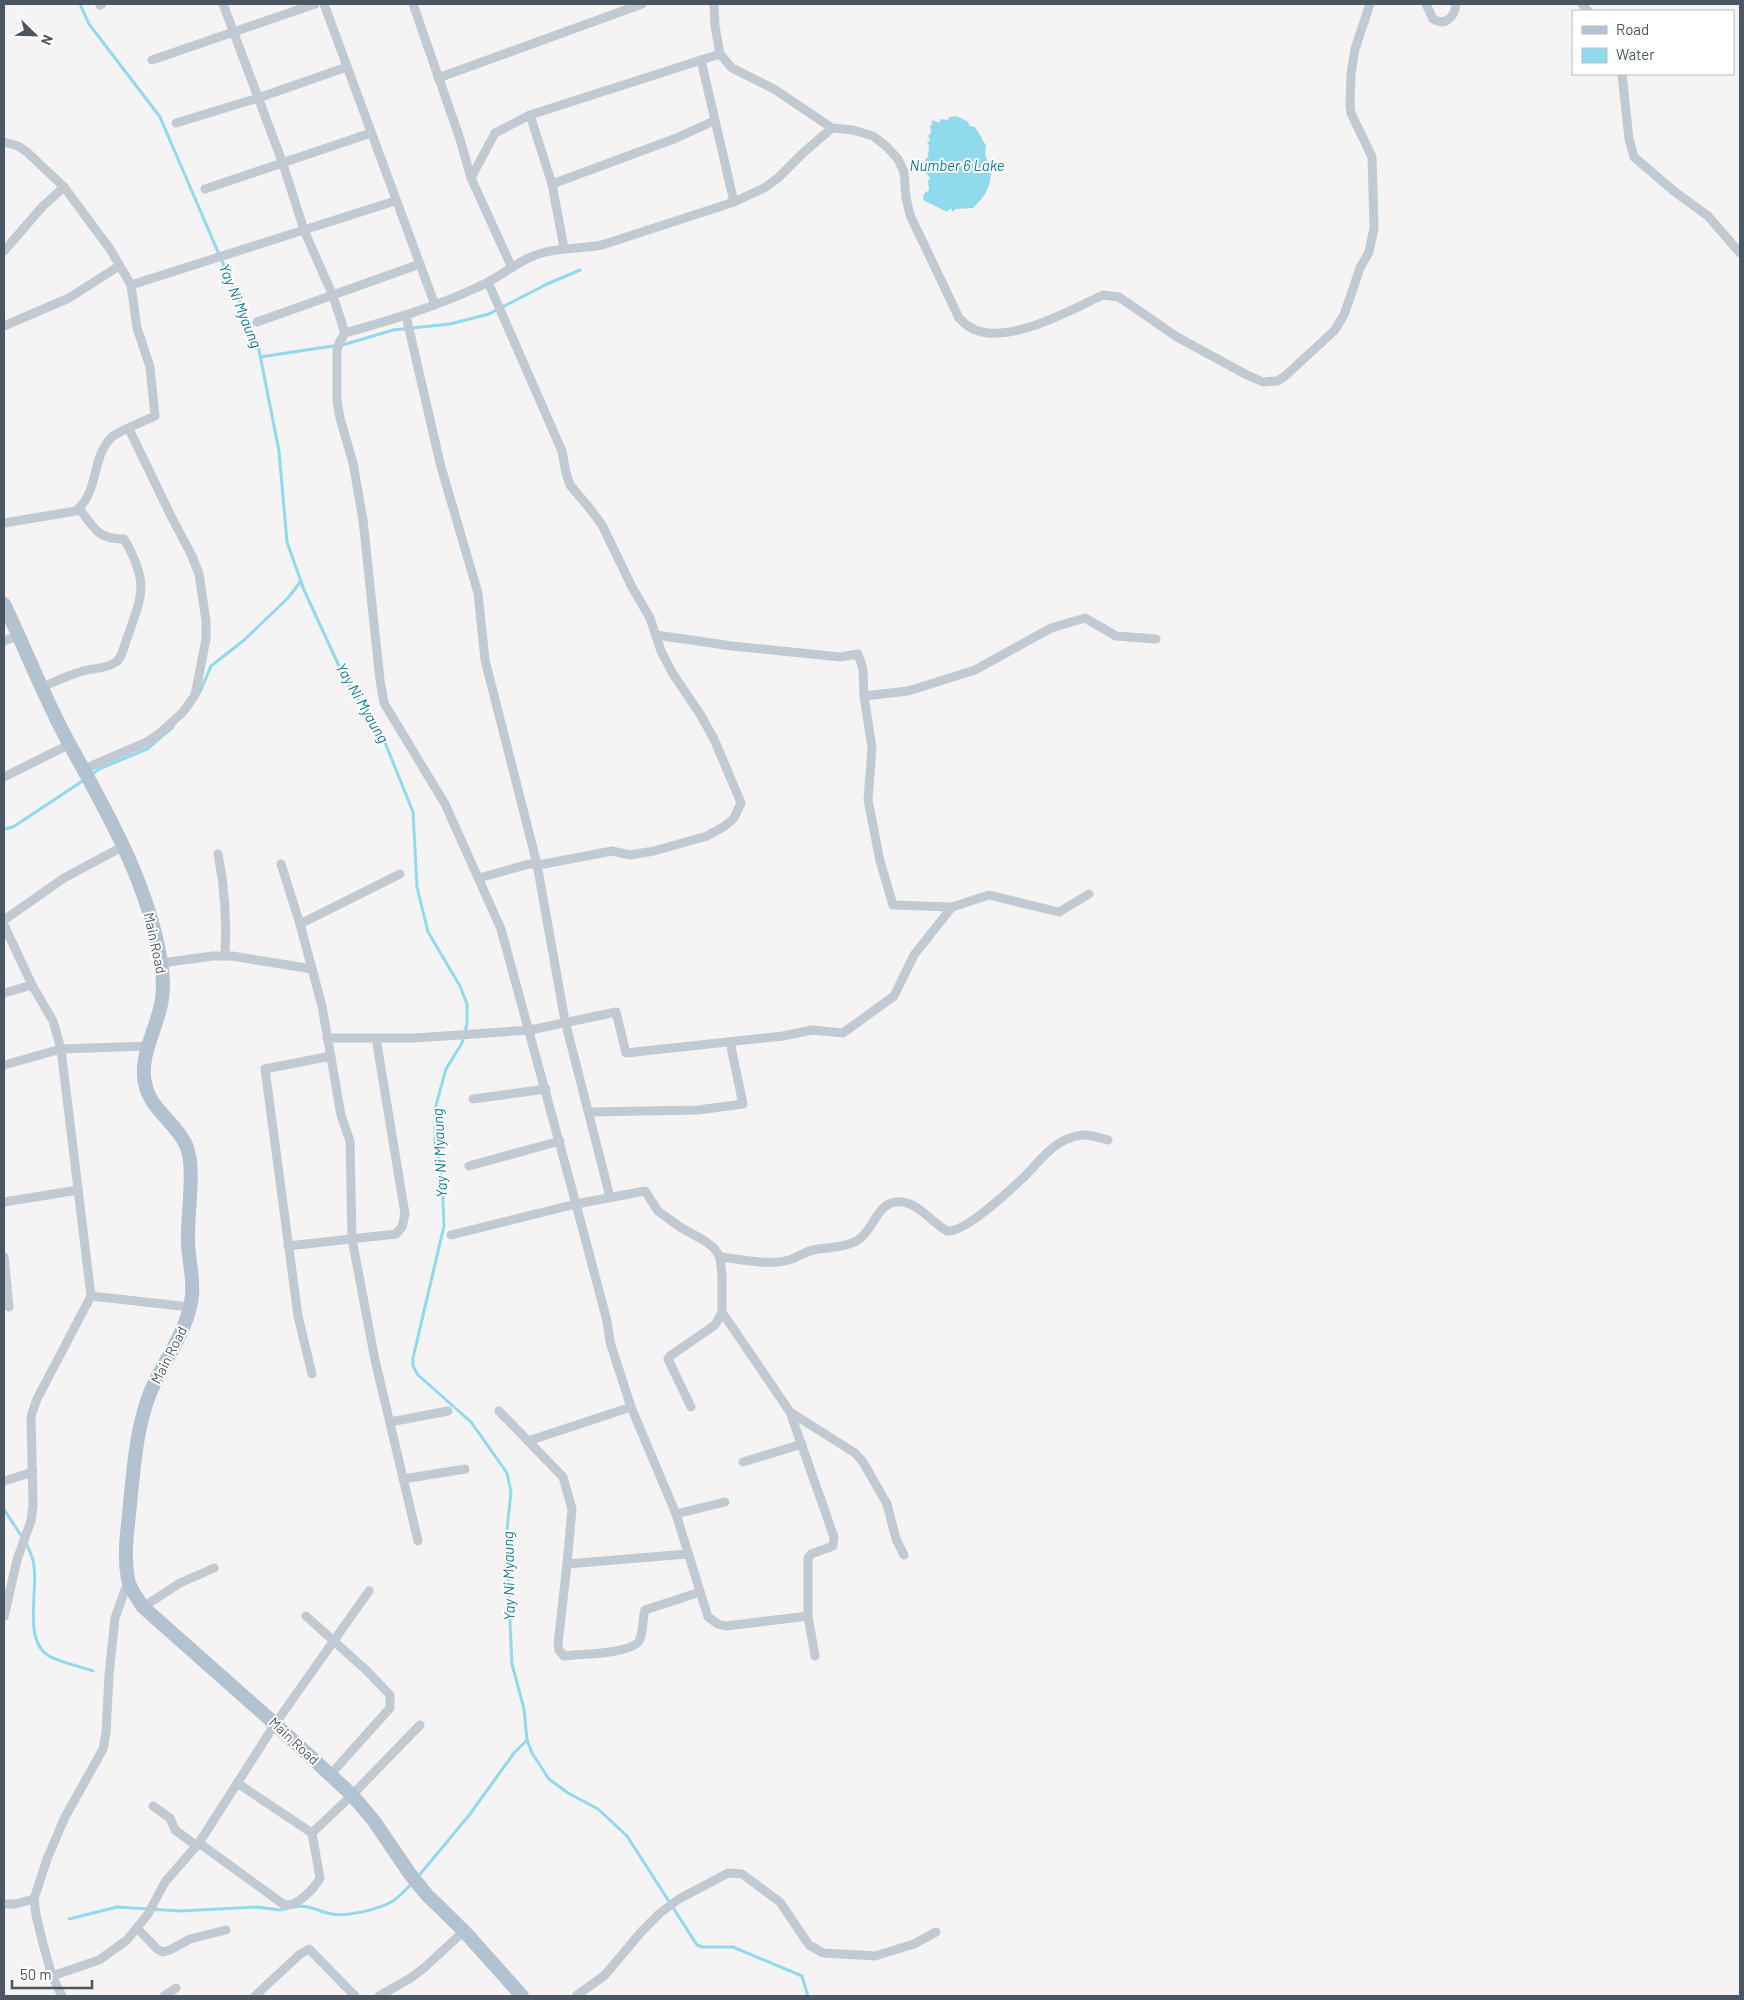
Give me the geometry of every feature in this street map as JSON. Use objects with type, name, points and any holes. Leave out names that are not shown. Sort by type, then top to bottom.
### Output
[{"type":"main road","name":"Main Road","points":[[4,604],[70,744],[136,872],[153,924],[161,963],[162,998],[148,1046],[144,1065],[144,1080],[148,1095],[155,1107],[180,1134],[187,1146],[190,1160],[188,1243],[192,1279],[190,1307],[188,1318],[142,1414],[136,1439],[126,1543],[128,1582],[144,1607],[276,1724],[352,1795],[374,1820],[410,1874],[427,1895],[464,1931],[522,1996]]},
{"type":"street","points":[[223,4],[282,164],[304,230],[333,296],[345,333]]},
{"type":"street","points":[[152,60],[315,4]]},
{"type":"street","points":[[324,4],[395,201],[435,305]]},
{"type":"street","points":[[413,4],[460,139],[471,178],[512,268]]},
{"type":"street","points":[[438,78],[642,4]]},
{"type":"street","points":[[714,4],[715,26],[720,54],[732,68],[774,89],[832,128],[853,130],[873,136],[898,159],[904,172],[906,198],[910,215],[959,318],[969,327],[983,332],[1005,332],[1037,325],[1102,295],[1111,295],[1128,302],[1177,336],[1230,366],[1263,382],[1270,383],[1284,377],[1334,331],[1344,315],[1357,276],[1373,241],[1372,158],[1351,113],[1350,104],[1351,74],[1355,50],[1370,4]]},
{"type":"street","points":[[1426,4],[1433,19],[1441,22],[1450,19],[1454,14],[1456,4]]},
{"type":"street","points":[[471,178],[495,133],[530,115],[720,54]]},
{"type":"street","points":[[701,60],[734,202]]},
{"type":"street","points":[[176,123],[258,98],[346,67]]},
{"type":"street","points":[[1622,75],[1629,140],[1634,157],[1675,192],[1708,216],[1740,253]]},
{"type":"street","points":[[530,115],[552,184],[564,248]]},
{"type":"street","points":[[552,184],[674,139],[714,120]]},
{"type":"street","points":[[808,1616],[726,1626],[718,1624],[708,1617],[676,1514],[632,1407],[610,1342],[607,1321],[560,1141],[501,929],[445,804],[384,703],[363,520],[353,463],[337,401],[337,350],[345,333],[406,316],[435,305],[488,282],[539,254],[564,248],[582,249],[602,245],[734,202],[764,188],[778,178],[832,128]]},
{"type":"street","points":[[205,189],[371,133]]},
{"type":"street","points":[[4,142],[18,146],[27,152],[64,187],[110,250],[131,285],[137,328],[150,367],[155,416],[114,435],[104,448],[98,462],[92,491],[76,511],[4,523]]},
{"type":"street","points":[[4,252],[42,207],[64,187]]},
{"type":"street","points":[[131,285],[395,201]]},
{"type":"street","points":[[257,322],[420,264]]},
{"type":"street","points":[[4,326],[68,298],[119,266]]},
{"type":"street","points":[[479,878],[529,864],[544,864],[612,851],[630,855],[654,851],[706,836],[725,826],[734,818],[741,803],[714,740],[661,651],[650,618],[632,587],[602,525],[592,510],[570,485],[562,451],[488,282]]},
{"type":"street","points":[[406,316],[441,467],[478,593],[486,660],[537,864],[565,1021],[610,1197]]},
{"type":"street","points":[[84,768],[147,742],[160,733],[182,712],[195,695],[206,639],[206,621],[199,574],[192,556],[129,429]]},
{"type":"street","points":[[43,687],[82,671],[108,666],[119,659],[139,607],[141,580],[133,554],[124,539],[102,536],[79,508]]},
{"type":"street","points":[[864,696],[908,691],[975,670],[1051,628],[1085,618],[1116,636],[1156,639]]},
{"type":"street","points":[[4,641],[18,635]]},
{"type":"street","points":[[656,635],[732,646],[840,657],[858,654],[863,669],[864,696],[872,748],[868,800],[880,860],[893,905],[952,906],[989,894],[1059,912],[1089,894]]},
{"type":"street","points":[[4,777],[70,744]]},
{"type":"street","points":[[4,920],[64,878],[124,846]]},
{"type":"street","points":[[218,854],[224,881],[225,956]]},
{"type":"street","points":[[281,864],[312,969],[327,1038],[340,1115],[350,1141],[352,1239],[375,1360],[418,1541]]},
{"type":"street","points":[[300,924],[400,874]]},
{"type":"street","points":[[327,1038],[461,1036],[530,1030],[565,1021],[616,1012],[626,1053],[730,1042],[812,1030],[843,1033],[894,996],[914,955],[952,906]]},
{"type":"street","points":[[4,925],[32,985],[52,1021],[61,1049],[91,1296],[37,1399],[31,1416],[33,1505],[4,1617]]},
{"type":"street","points":[[161,963],[225,956],[312,969]]},
{"type":"street","points":[[4,993],[32,985]]},
{"type":"street","points":[[288,1246],[396,1234],[402,1227],[405,1214],[376,1038]]},
{"type":"street","points":[[588,1112],[698,1110],[743,1104],[730,1042]]},
{"type":"street","points":[[4,1065],[61,1049],[148,1046]]},
{"type":"street","points":[[312,1374],[298,1316],[265,1069],[330,1056]]},
{"type":"street","points":[[473,1099],[546,1089]]},
{"type":"street","points":[[720,1257],[776,1262],[790,1260],[807,1252],[851,1243],[866,1233],[881,1209],[888,1204],[896,1202],[912,1205],[947,1231],[958,1230],[975,1219],[1024,1177],[1045,1153],[1057,1144],[1081,1135],[1108,1140]]},
{"type":"street","points":[[468,1166],[560,1141]]},
{"type":"street","points":[[4,1202],[78,1190]]},
{"type":"street","points":[[451,1234],[576,1204],[645,1191],[658,1210],[680,1227],[706,1241],[720,1257],[722,1312],[710,1330],[668,1359],[691,1406]]},
{"type":"street","points":[[4,1256],[9,1307]]},
{"type":"street","points":[[91,1296],[190,1307]]},
{"type":"street","points":[[722,1312],[790,1412],[834,1542],[833,1546],[811,1554],[808,1558],[808,1616],[815,1656]]},
{"type":"street","points":[[528,1441],[632,1407]]},
{"type":"street","points":[[390,1422],[448,1411]]},
{"type":"street","points":[[499,1411],[562,1477],[570,1501],[572,1509],[558,1644],[559,1650],[564,1656],[624,1650],[634,1646],[639,1641],[641,1635],[645,1610],[700,1592]]},
{"type":"street","points":[[790,1412],[855,1453],[863,1462],[887,1504],[896,1539],[904,1555]]},
{"type":"street","points":[[743,1462],[802,1444]]},
{"type":"street","points":[[403,1479],[465,1469]]},
{"type":"street","points":[[4,1481],[33,1472]]},
{"type":"street","points":[[676,1514],[725,1502]]},
{"type":"street","points":[[567,1564],[687,1554]]},
{"type":"street","points":[[144,1607],[180,1583],[214,1568]]},
{"type":"street","points":[[62,1996],[52,1976],[36,1915],[34,1900],[47,1859],[65,1817],[103,1749],[106,1733],[109,1675],[115,1618],[128,1582]]},
{"type":"street","points":[[52,1976],[99,1960],[127,1940],[137,1928],[148,1914],[165,1882],[198,1844],[276,1724],[369,1591]]},
{"type":"street","points":[[306,1616],[334,1640],[390,1695],[392,1701],[390,1708],[330,1775]]},
{"type":"street","points":[[312,1833],[420,1725]]},
{"type":"street","points":[[153,1806],[170,1818],[175,1830],[287,1906],[293,1905],[312,1890],[320,1878],[312,1833],[237,1783]]},
{"type":"street","points":[[576,1996],[605,1976],[642,1931],[660,1913],[679,1899],[728,1873],[742,1874],[780,1902],[809,1945],[823,1953],[875,1956],[914,1944],[936,1932]]},
{"type":"street","points":[[4,1904],[34,1900]]},
{"type":"street","points":[[4,1912],[15,1904]]},
{"type":"street","points":[[137,1928],[157,1949],[163,1952],[190,1939],[226,1930]]},
{"type":"street","points":[[379,1996],[409,1980],[464,1931]]},
{"type":"street","points":[[255,1996],[309,1948],[355,1996]]},
{"type":"street","points":[[164,1996],[176,1988]]},
{"type":"water","name":"Number 6 Lake","points":[[956,116],[967,121],[970,126],[975,127],[982,138],[986,145],[987,166],[991,173],[986,192],[973,208],[956,209],[952,212],[951,208],[947,212],[923,200],[924,194],[929,190],[928,180],[930,178],[920,165],[928,157],[929,145],[927,143],[930,140],[928,136],[931,133],[930,125],[932,125],[932,120],[940,123],[940,119],[947,120],[950,117]]},
{"type":"waterway","name":"Yay Ni Myaung","points":[[80,4],[89,24],[160,117],[258,345],[279,451],[287,542],[304,590],[345,679],[382,735],[413,812],[417,887],[428,932],[460,986],[467,1004],[467,1024],[462,1043],[446,1069],[435,1109],[435,1143],[442,1177],[444,1226],[413,1358],[413,1366],[418,1375],[471,1422],[507,1473],[511,1492],[506,1539],[512,1664],[524,1709],[527,1740],[532,1753],[549,1779],[568,1793],[598,1809],[627,1836],[697,1945],[702,1947],[733,1947],[802,1976],[808,1996]]},
{"type":"waterway","points":[[260,357],[346,344],[393,330],[450,324],[489,314],[547,284],[580,270]]},
{"type":"waterway","points":[[200,692],[211,666],[243,641],[288,598],[301,581]]},
{"type":"waterway","points":[[91,775],[99,769],[147,749],[173,727]]},
{"type":"waterway","points":[[4,829],[13,827],[84,780]]},
{"type":"waterway","points":[[4,1509],[33,1559],[35,1577],[34,1628],[36,1639],[41,1649],[49,1656],[65,1663],[93,1671]]},
{"type":"waterway","points":[[417,1878],[470,1814],[514,1753],[527,1740]]},
{"type":"waterway","points":[[295,1907],[300,1906],[338,1915],[363,1912],[393,1901],[413,1883]]},
{"type":"waterway","points":[[69,1919],[117,1907],[181,1911],[257,1907],[280,1910],[289,1908]]}]
